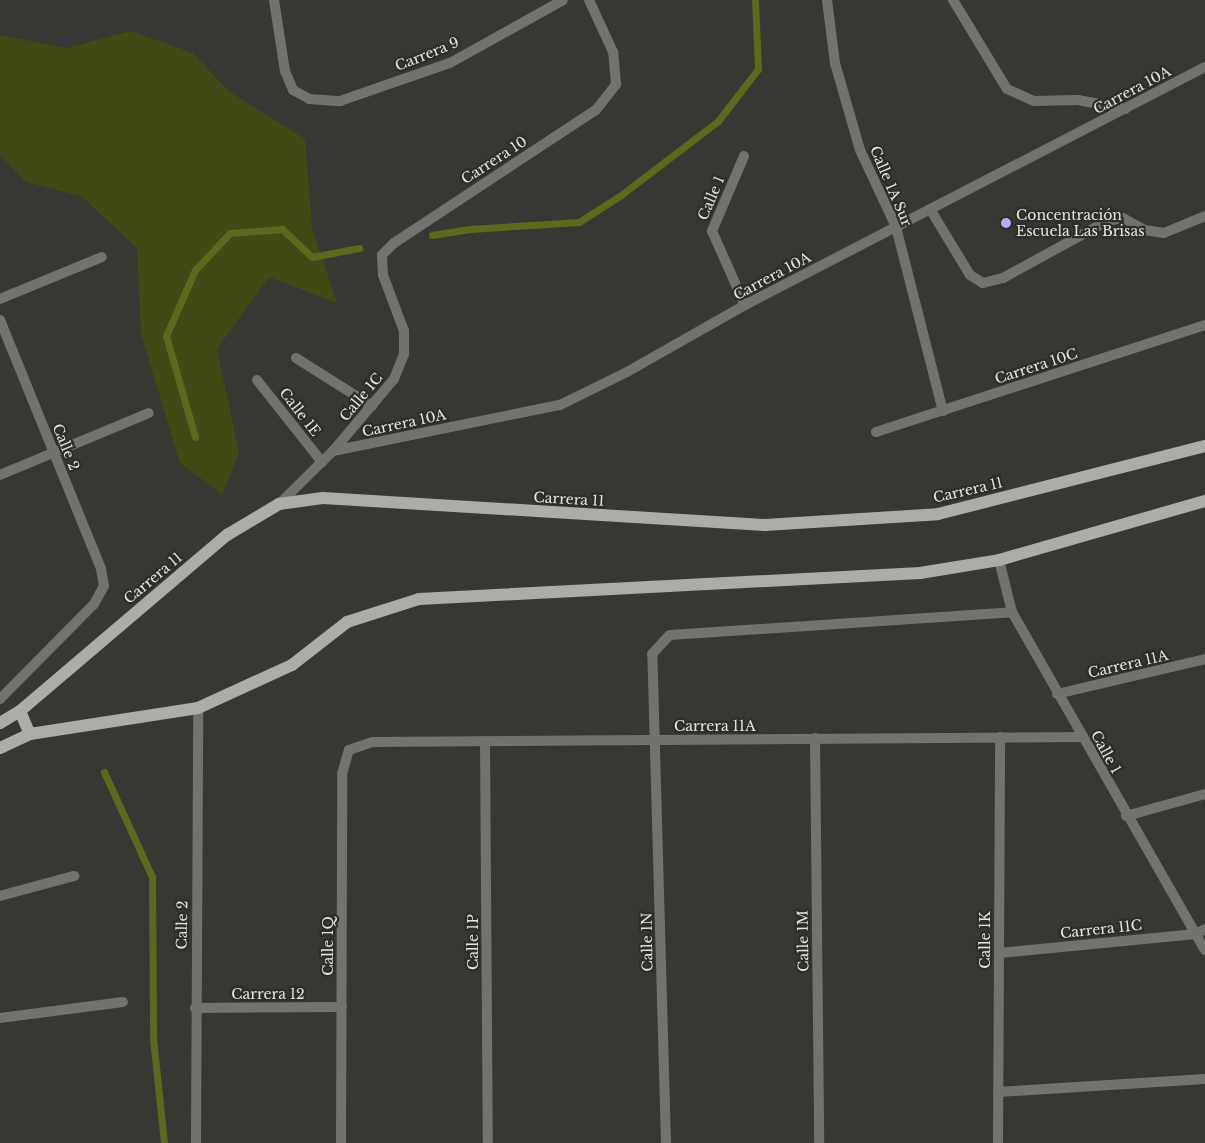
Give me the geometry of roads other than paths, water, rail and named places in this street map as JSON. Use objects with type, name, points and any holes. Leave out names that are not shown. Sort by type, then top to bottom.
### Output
[{"type":"main road","name":"Carrera 11","points":[[0,723],[20,711],[227,535],[279,504],[323,498],[765,525],[938,514],[1205,446]]},
{"type":"main road","points":[[0,748],[30,734],[198,708],[292,665],[347,622],[419,599],[920,573],[999,560],[1205,500]]},
{"type":"main road","points":[[20,711],[30,734]]},
{"type":"street","name":"Carrera 9","points":[[274,0],[285,71],[293,90],[309,99],[340,101],[450,63],[563,0]]},
{"type":"street","name":"Carrera 10","points":[[382,255],[394,243],[596,110],[616,84],[613,52],[589,0]]},
{"type":"street","name":"Calle 1A Sur","points":[[827,0],[835,63],[860,150],[896,227],[942,411]]},
{"type":"street","points":[[953,0],[1007,89],[1034,101],[1078,100],[1125,109]]},
{"type":"street","name":"Carrera 10A","points":[[333,452],[560,405],[627,372],[745,305],[1205,67]]},
{"type":"street","name":"Calle 1","points":[[744,156],[712,230],[745,305]]},
{"type":"street","points":[[930,209],[970,275],[983,283],[1003,278],[1107,222],[1123,218],[1145,230],[1164,233],[1205,216]]},
{"type":"street","name":"Calle 1C","points":[[279,504],[333,452],[394,379],[404,354],[404,331],[383,275],[382,255]]},
{"type":"street","points":[[0,299],[102,257]]},
{"type":"street","name":"Calle 2","points":[[0,320],[101,569],[104,586],[94,604],[0,700]]},
{"type":"street","name":"Carrera 10C","points":[[876,432],[1205,325]]},
{"type":"street","points":[[296,358],[372,406]]},
{"type":"street","name":"Calle 1E","points":[[258,380],[322,462]]},
{"type":"street","points":[[0,475],[149,413]]},
{"type":"street","name":"Calle 1","points":[[999,560],[1012,612],[1126,816],[1200,931],[1205,950]]},
{"type":"street","name":"Calle 1N","points":[[666,1143],[657,740],[652,654],[670,635],[1012,612]]},
{"type":"street","name":"Carrera 11A","points":[[1058,694],[1205,659]]},
{"type":"street","name":"Calle 2","points":[[196,1143],[195,1008],[198,708]]},
{"type":"street","name":"Calle 1K","points":[[998,1143],[1000,737]]},
{"type":"street","name":"Carrera 11A","points":[[349,750],[372,742],[1082,737]]},
{"type":"street","name":"Calle 1M","points":[[815,738],[819,1143]]},
{"type":"street","name":"Calle 1P","points":[[485,741],[488,1143]]},
{"type":"street","name":"Calle 1Q","points":[[341,1143],[342,774],[349,750]]},
{"type":"street","points":[[1126,816],[1205,794]]},
{"type":"street","points":[[0,896],[74,876]]},
{"type":"street","name":"Carrera 11C","points":[[999,953],[1200,931]]},
{"type":"street","points":[[0,1018],[123,1002]]},
{"type":"street","name":"Carrera 12","points":[[195,1008],[342,1008]]},
{"type":"street","points":[[998,1092],[1205,1079]]},
{"type":"waterway","points":[[432,235],[470,229],[579,222],[621,195],[718,121],[758,69],[755,0]]},
{"type":"waterway","points":[[195,437],[166,336],[195,270],[230,233],[282,229],[312,257],[359,248]]},
{"type":"waterway","points":[[104,772],[152,877],[153,1038],[164,1143]]},
{"type":"place","name":"Concentración Escuela Las Brisas","points":[[1006,223]]}]
